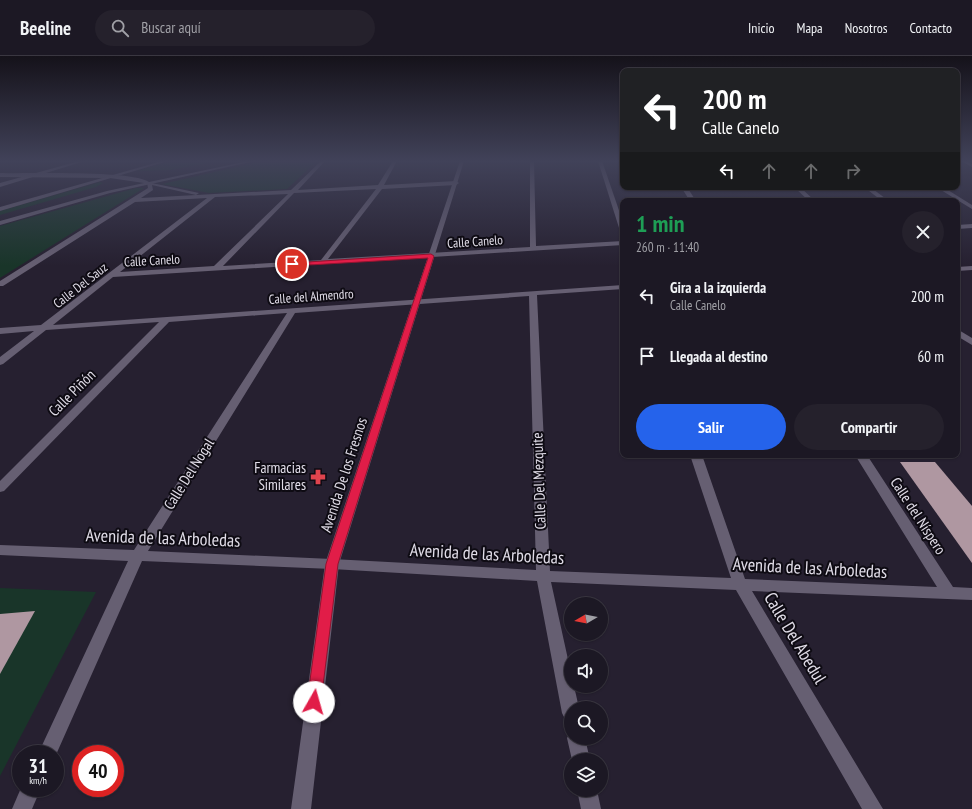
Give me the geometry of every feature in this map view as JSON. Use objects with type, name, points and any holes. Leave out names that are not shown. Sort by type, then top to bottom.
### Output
[{"type":"street","points":[[0,209],[43,196]]},
{"type":"street","points":[[0,217],[72,196]]},
{"type":"street","points":[[0,223],[94,196]]},
{"type":"street","points":[[0,284],[140,196]]},
{"type":"street","points":[[134,200],[210,196]]},
{"type":"street","name":"Calle Del Sauz","points":[[0,362],[213,196]]},
{"type":"street","points":[[216,269],[287,196]]},
{"type":"street","points":[[322,262],[374,196]]},
{"type":"street","name":"Avenida De los Fresnos","points":[[301,809],[332,564],[452,196]]},
{"type":"street","points":[[532,196],[533,249]]},
{"type":"street","points":[[611,196],[620,223]]},
{"type":"street","points":[[960,200],[972,207]]},
{"type":"street","points":[[960,227],[972,226]]},
{"type":"street","name":"Calle Canelo","points":[[113,275],[620,243]]},
{"type":"street","points":[[960,269],[971,269]]},
{"type":"street","name":"Calle del Almendro","points":[[0,331],[620,287]]},
{"type":"street","name":"Calle Del Mezquite","points":[[533,293],[543,576],[569,701]]},
{"type":"street","name":"Calle Del Nogal","points":[[51,745],[137,557],[293,310]]},
{"type":"street","name":"Calle Piñón","points":[[0,488],[166,320]]},
{"type":"street","points":[[960,334],[972,342]]},
{"type":"street","name":"Calle Del Abedul","points":[[697,458],[740,584],[873,809]]},
{"type":"street","name":"Calle del Níspero","points":[[862,458],[949,593]]},
{"type":"street","name":"Avenida de las Arboledas","points":[[0,550],[137,557],[332,564],[543,576],[972,594]]},
{"type":"street","points":[[22,809],[27,797]]},
{"type":"street","points":[[588,797],[591,809]]},
{"type":"green space","points":[[51,196],[65,196],[0,215],[0,211]]},
{"type":"green space","points":[[107,196],[131,196],[0,278],[0,226]]},
{"type":"green space","points":[[0,588],[96,592],[16,745],[12,745],[12,753],[0,776]]},
{"type":"building","points":[[900,462],[935,462],[972,506],[972,563]]},
{"type":"building","points":[[35,611],[0,674],[0,614]]},
{"type":"place","name":"Farmacias Similares","points":[[318,477]]},
{"type":"route","points":[[292,264],[431,256],[332,564],[314,702]]}]
